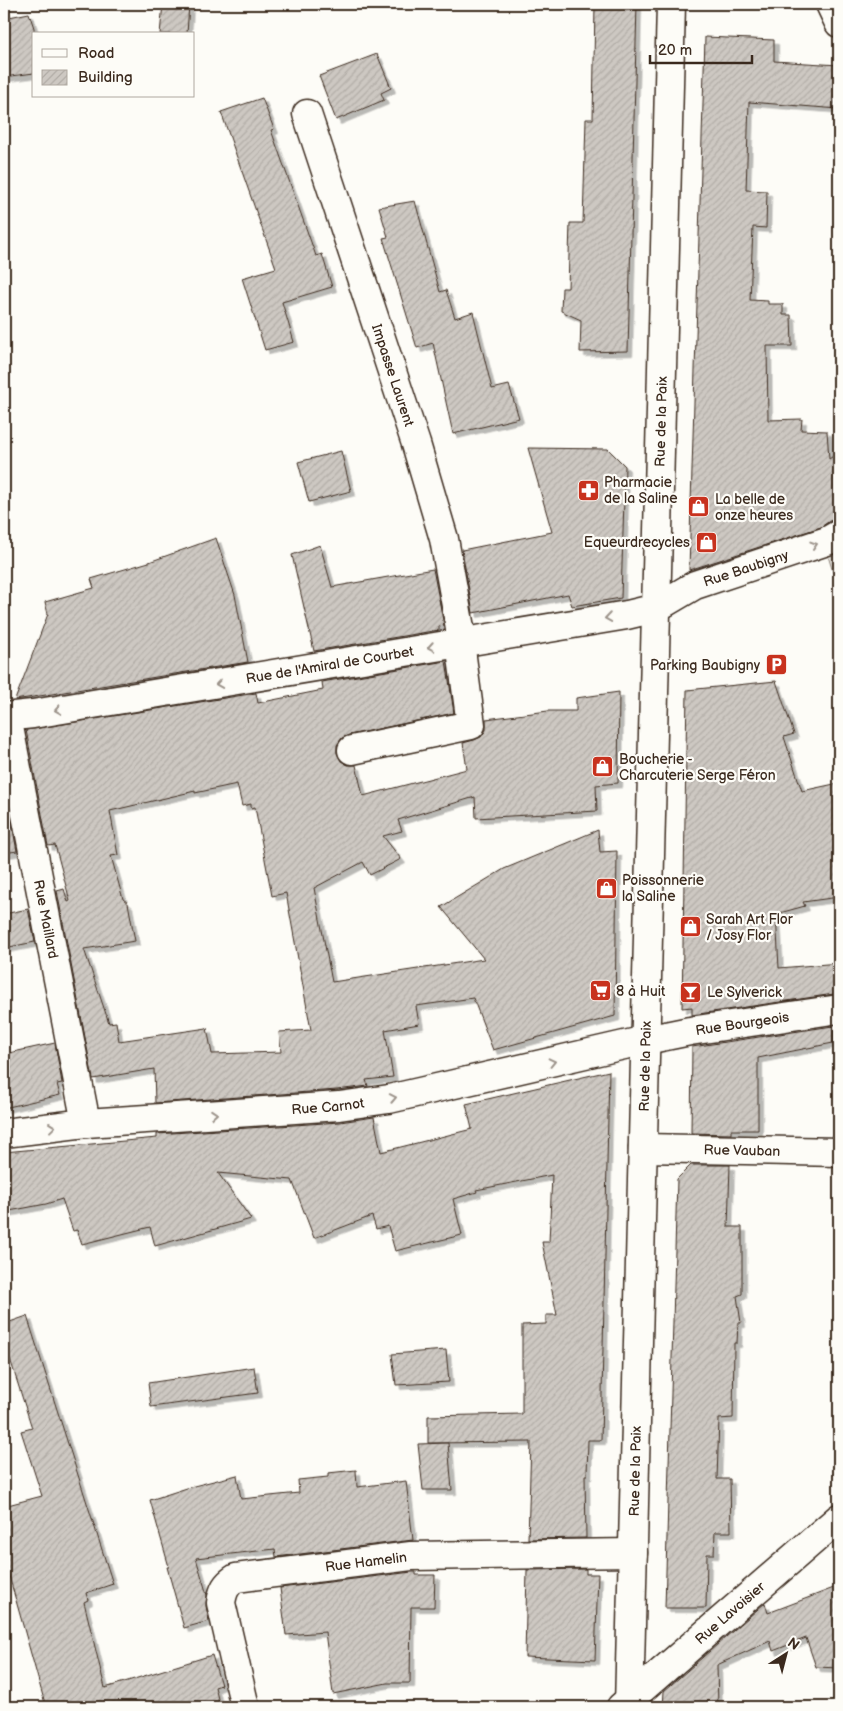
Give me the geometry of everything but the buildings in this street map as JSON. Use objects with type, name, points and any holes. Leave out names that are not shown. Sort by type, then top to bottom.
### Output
[{"type":"street","name":"Rue de la Paix","points":[[626,1705],[633,1553],[671,4]]},
{"type":"street","points":[[830,4],[839,23]]},
{"type":"street","name":"Impasse Laurent","points":[[307,114],[416,444],[444,539],[460,628],[460,642],[471,725],[352,750]]},
{"type":"street","name":"Rue Baubigny","points":[[656,608],[695,585],[827,541],[839,534]]},
{"type":"street","name":"Rue de l'Amiral de Courbet","points":[[5,717],[245,680],[627,615],[656,608]]},
{"type":"street","name":"Rue Maillard","points":[[5,717],[86,1123]]},
{"type":"street","name":"Rue Bourgeois","points":[[646,1040],[690,1031],[839,1009]]},
{"type":"street","name":"Rue Carnot","points":[[4,1133],[86,1123],[339,1106],[390,1099],[646,1040]]},
{"type":"street","name":"Rue Vauban","points":[[643,1148],[839,1152]]},
{"type":"street","name":"Rue Lavoisier","points":[[626,1705],[839,1518]]},
{"type":"street","name":"Rue Hamelin","points":[[245,1707],[221,1603],[222,1592],[228,1583],[236,1578],[411,1556],[633,1553]]},
{"type":"shaded area","points":[[839,552],[839,585],[837,585],[828,556]]},
{"type":"place","name":"Pharmacie de la Saline","points":[[588,490]]},
{"type":"place","name":"La belle de onze heures","points":[[699,507]]},
{"type":"place","name":"Equeurdrecycles","points":[[706,542]]},
{"type":"place","name":"Parking Baubigny","points":[[776,665]]},
{"type":"place","name":"Boucherie - Charcuterie Serge Féron","points":[[603,767]]},
{"type":"place","name":"Poissonnerie la Saline","points":[[606,888]]},
{"type":"place","name":"Sarah Art Flor / Josy Flor","points":[[690,927]]},
{"type":"place","name":"8 à Huit","points":[[600,991]]},
{"type":"place","name":"Le Sylverick","points":[[691,992]]}]
